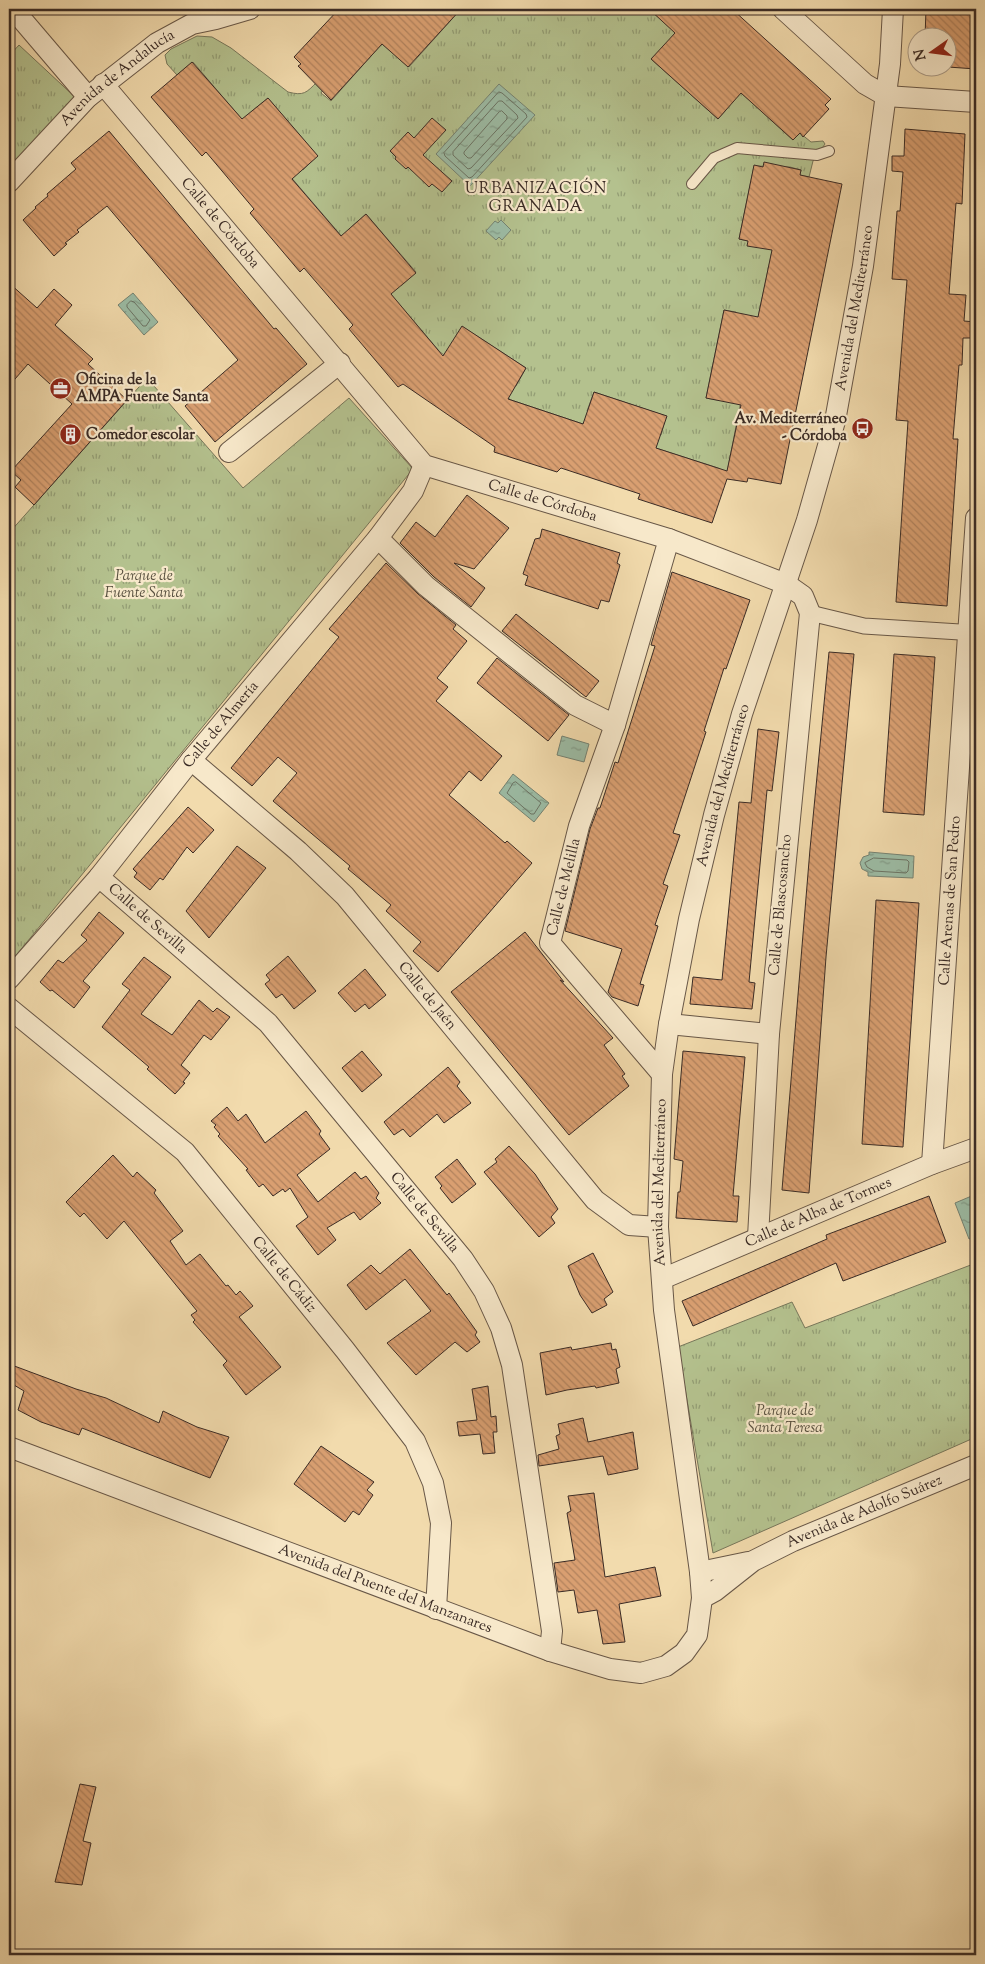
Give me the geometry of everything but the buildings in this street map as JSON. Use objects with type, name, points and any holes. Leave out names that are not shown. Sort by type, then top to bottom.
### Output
[{"type":"street","points":[[13,9],[88,97]]},
{"type":"street","name":"Avenida de Andalucía","points":[[9,182],[88,97],[157,43],[192,24],[250,9]]},
{"type":"street","points":[[783,9],[865,84],[886,96],[976,102]]},
{"type":"street","name":"Avenida del Mediterráneo","points":[[700,1572],[664,1310],[658,1227],[662,1074],[669,1024],[689,919],[714,815],[742,714],[807,520],[834,421],[863,266],[890,64],[893,9]]},
{"type":"street","name":"Calle de Córdoba","points":[[103,84],[424,465],[669,539],[786,584]]},
{"type":"street","points":[[229,452],[340,363]]},
{"type":"street","name":"Calle de Almería","points":[[9,979],[99,877],[191,760],[378,538],[413,490],[424,465]]},
{"type":"street","name":"Calle Arenas de San Pedro","points":[[932,1164],[972,633],[976,518]]},
{"type":"street","points":[[378,538],[426,586],[567,699],[615,725]]},
{"type":"street","name":"Calle de Melilla","points":[[662,1074],[550,943],[579,826],[615,725],[669,539]]},
{"type":"street","points":[[786,584],[803,596],[810,613],[864,626],[972,633]]},
{"type":"street","name":"Calle de Blascosancho","points":[[758,1238],[769,1034],[810,613]]},
{"type":"street","name":"Calle de Jaén","points":[[191,760],[298,851],[344,896],[595,1200],[629,1224],[658,1227]]},
{"type":"street","name":"Calle de Sevilla","points":[[99,877],[268,1023],[463,1259],[484,1291],[501,1328],[512,1365],[552,1631],[550,1651]]},
{"type":"street","name":"Calle de Cádiz","points":[[9,1008],[185,1152],[416,1441],[433,1484],[441,1522],[436,1609]]},
{"type":"street","points":[[669,1024],[769,1034]]},
{"type":"street","name":"Calle de Alba de Tormes","points":[[662,1278],[932,1164],[976,1148]]},
{"type":"street","name":"Avenida del Puente del Manzanares","points":[[9,1447],[436,1609],[550,1651],[610,1669],[641,1673],[666,1666],[684,1653],[697,1635],[702,1598],[700,1572]]},
{"type":"street","name":"Avenida de Adolfo Suárez","points":[[702,1598],[715,1591],[753,1561],[793,1541],[976,1464]]},
{"type":"street","name":"Avenida de Adolfo Suárez","points":[[700,1572],[753,1561]]},
{"type":"lane","points":[[692,184],[714,158],[737,148],[816,155],[829,151]]},
{"type":"green space","points":[[461,9],[597,9],[604,14],[609,9],[649,9],[690,46],[660,50],[651,59],[718,119],[726,110],[726,79],[793,140],[800,133],[811,142],[823,141],[825,144],[813,161],[809,177],[800,175],[801,170],[790,167],[754,166],[739,239],[748,241],[776,232],[754,337],[736,317],[736,312],[724,310],[706,398],[718,400],[744,385],[727,473],[718,468],[643,444],[648,431],[661,435],[666,416],[594,392],[587,411],[600,415],[595,428],[511,400],[497,390],[504,379],[516,386],[526,368],[463,327],[454,362],[440,352],[382,284],[393,276],[401,286],[416,272],[366,214],[351,227],[350,246],[284,169],[294,160],[303,170],[317,156],[268,98],[252,111],[251,130],[193,62],[177,75],[167,64],[165,55],[171,49],[197,36],[212,37],[231,48],[288,92],[304,93],[317,82],[324,89],[321,93],[331,101],[396,28],[399,59],[409,67]]},
{"type":"green space","points":[[19,45],[76,98],[9,171],[9,56]]},
{"type":"green space","name":"Parque de Fuente Santa","points":[[147,378],[243,488],[349,398],[413,469],[9,964],[9,533]]},
{"type":"green space","name":"Parque de Santa Teresa","points":[[976,1263],[976,1437],[713,1553],[678,1347],[792,1302],[805,1328]]},
{"type":"water","points":[[499,84],[535,115],[470,186],[436,154]]},
{"type":"water","points":[[501,220],[511,230],[502,240],[499,237],[496,240],[486,231],[495,221],[498,223]]},
{"type":"water","points":[[133,293],[158,322],[144,335],[118,305]]},
{"type":"water","points":[[562,736],[589,744],[584,762],[557,755]]},
{"type":"water","points":[[513,774],[549,803],[534,822],[499,793]]},
{"type":"water","points":[[869,852],[914,856],[913,878],[868,876],[868,872],[862,869],[860,863],[863,857],[869,855]]},
{"type":"water","points":[[974,1195],[976,1201],[976,1242],[972,1238],[969,1239],[955,1203]]},
{"type":"place","name":"Oficina de la AMPA Fuente Santa","points":[[60,389]]},
{"type":"place","name":"Av. Mediterráneo - Córdoba","points":[[863,428]]},
{"type":"place","name":"Comedor escolar","points":[[70,435]]},
{"type":"district","name":"URBANIZACIÓN GRANADA","points":[[536,198]]}]
